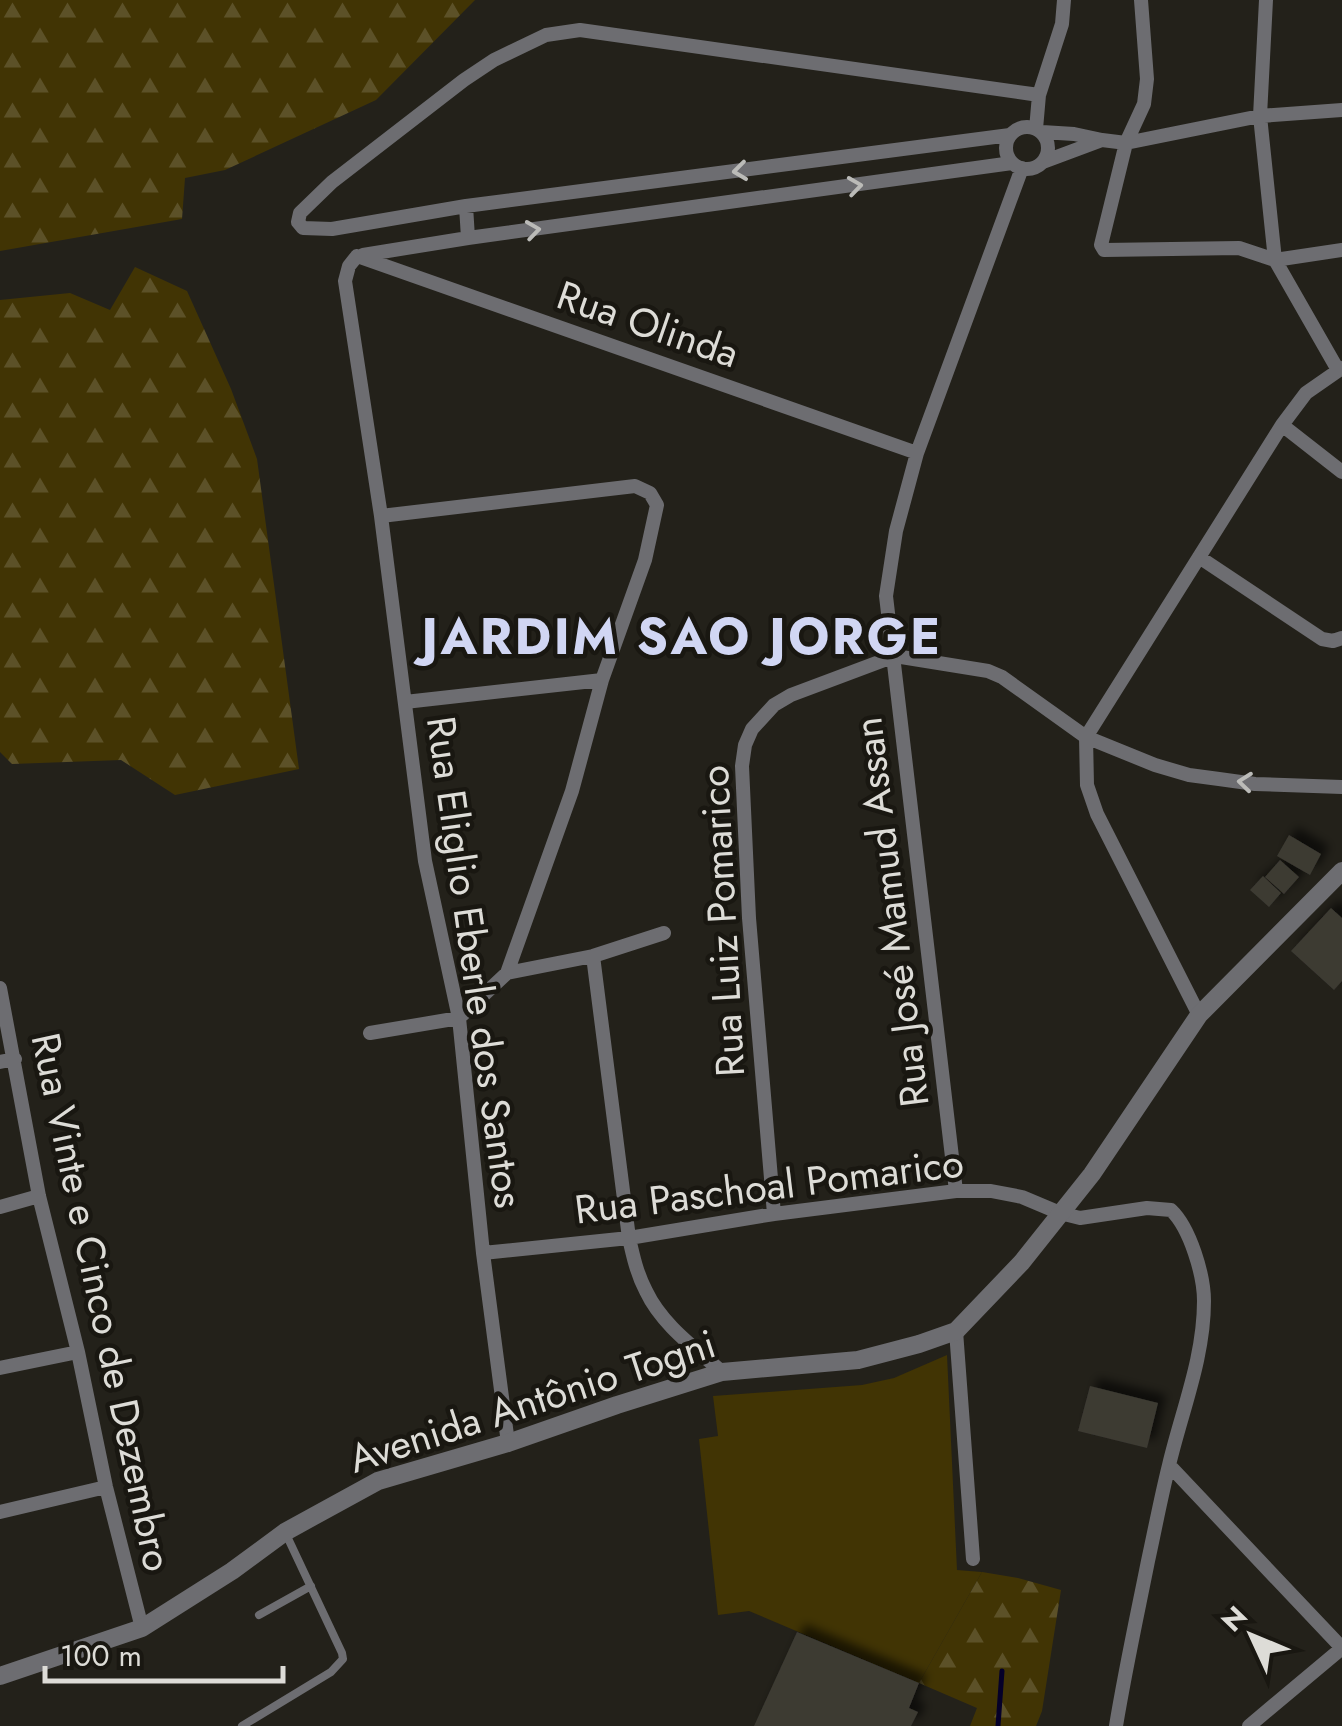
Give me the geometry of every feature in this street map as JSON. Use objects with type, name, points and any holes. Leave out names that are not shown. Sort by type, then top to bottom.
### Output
[{"type":"street","points":[[1043,162],[1048,143],[1039,130],[1039,95],[1062,24],[1064,0]]},
{"type":"street","points":[[1141,0],[1144,104],[1126,143],[1101,245],[1107,252],[1239,248],[1276,260],[1342,250]]},
{"type":"street","points":[[1199,1015],[1097,814],[1086,785],[1086,737],[1282,424],[1306,393],[1340,369],[1276,260],[1260,116],[1266,0]]},
{"type":"street","points":[[1039,95],[580,30],[562,31],[494,60],[464,80],[332,182],[300,213],[298,222],[303,228],[332,229],[466,206],[1010,135],[1025,126],[1126,143],[1260,116],[1342,110]]},
{"type":"street","points":[[1010,135],[1006,148],[1017,166]]},
{"type":"street","points":[[358,256],[1017,166],[1033,168],[1102,140]]},
{"type":"street","name":"Rua José Mamud Assan","points":[[956,1191],[886,596],[896,531],[917,453],[1017,166]]},
{"type":"street","points":[[466,206],[468,238]]},
{"type":"street","name":"Rua Olinda","points":[[358,256],[917,453]]},
{"type":"street","name":"Rua Eliglio Eberle dos Santos","points":[[358,256],[349,266],[345,281],[381,516],[425,862],[459,1018],[508,1443]]},
{"type":"street","points":[[1282,424],[1342,472]]},
{"type":"street","points":[[370,1033],[459,1018],[507,973],[572,791],[602,680],[646,560],[657,505],[650,492],[635,486],[381,516]]},
{"type":"street","points":[[1200,557],[1322,640],[1342,638]]},
{"type":"street","points":[[895,656],[988,671],[1086,737],[1189,775],[1256,784],[1342,787]]},
{"type":"street","name":"Rua Luiz Pomarico","points":[[774,1214],[750,918],[742,766],[745,745],[760,719],[791,695],[895,656]]},
{"type":"street","points":[[406,702],[602,680]]},
{"type":"street","name":"Avenida Antônio Togni","points":[[0,1676],[142,1628],[232,1571],[284,1532],[378,1482],[722,1372],[858,1360],[956,1331],[1022,1262],[1092,1174],[1199,1015],[1339,879]]},
{"type":"street","points":[[507,973],[593,956],[664,932]]},
{"type":"street","points":[[593,956],[628,1238],[637,1272],[656,1310],[722,1372]]},
{"type":"street","name":"Rua Vinte e Cinco de Dezembro","points":[[0,988],[8,1061],[142,1628]]},
{"type":"street","name":"Rua Paschoal Pomarico","points":[[484,1253],[628,1238],[774,1214],[956,1191],[991,1191],[1022,1197],[1080,1218],[1167,1208],[1178,1217],[1188,1235],[1202,1282],[1203,1327],[1169,1465]]},
{"type":"street","points":[[0,1206],[40,1196]]},
{"type":"street","points":[[956,1331],[973,1559]]},
{"type":"street","points":[[0,1368],[78,1352]]},
{"type":"street","points":[[1169,1465],[1342,1648],[1249,1726]]},
{"type":"street","points":[[1116,1726],[1169,1465]]},
{"type":"street","points":[[0,1512],[106,1488]]},
{"type":"lane","points":[[242,1726],[341,1662],[342,1653],[284,1532]]},
{"type":"lane","points":[[260,1615],[312,1586]]},
{"type":"green space","points":[[0,0],[475,0],[376,100],[225,170],[185,178],[182,219],[0,251]]},
{"type":"green space","points":[[135,267],[187,291],[257,459],[299,769],[175,795],[121,760],[12,764],[0,752],[0,300],[70,293],[110,310]]},
{"type":"green space","points":[[947,1355],[957,1570],[982,1572],[919,1683],[749,1611],[718,1615],[699,1439],[718,1436],[713,1396],[862,1385],[894,1378]]},
{"type":"green space","points":[[982,1572],[1061,1590],[1042,1711],[1036,1726],[970,1726],[977,1708],[919,1683]]},
{"type":"building","points":[[1289,835],[1321,854],[1310,875],[1277,856]]},
{"type":"building","points":[[1280,860],[1299,877],[1284,894],[1265,877]]},
{"type":"building","points":[[1263,876],[1281,893],[1269,907],[1250,890]]},
{"type":"building","points":[[1331,908],[1342,918],[1342,981],[1334,990],[1291,951]]},
{"type":"building","points":[[1090,1386],[1158,1403],[1147,1448],[1078,1431]]},
{"type":"building","points":[[797,1632],[919,1683],[909,1708],[918,1712],[911,1726],[754,1726]]},
{"type":"waterway","points":[[998,1726],[1002,1671]]},
{"type":"district","name":"JARDIM SAO JORGE","points":[[682,636]]}]
